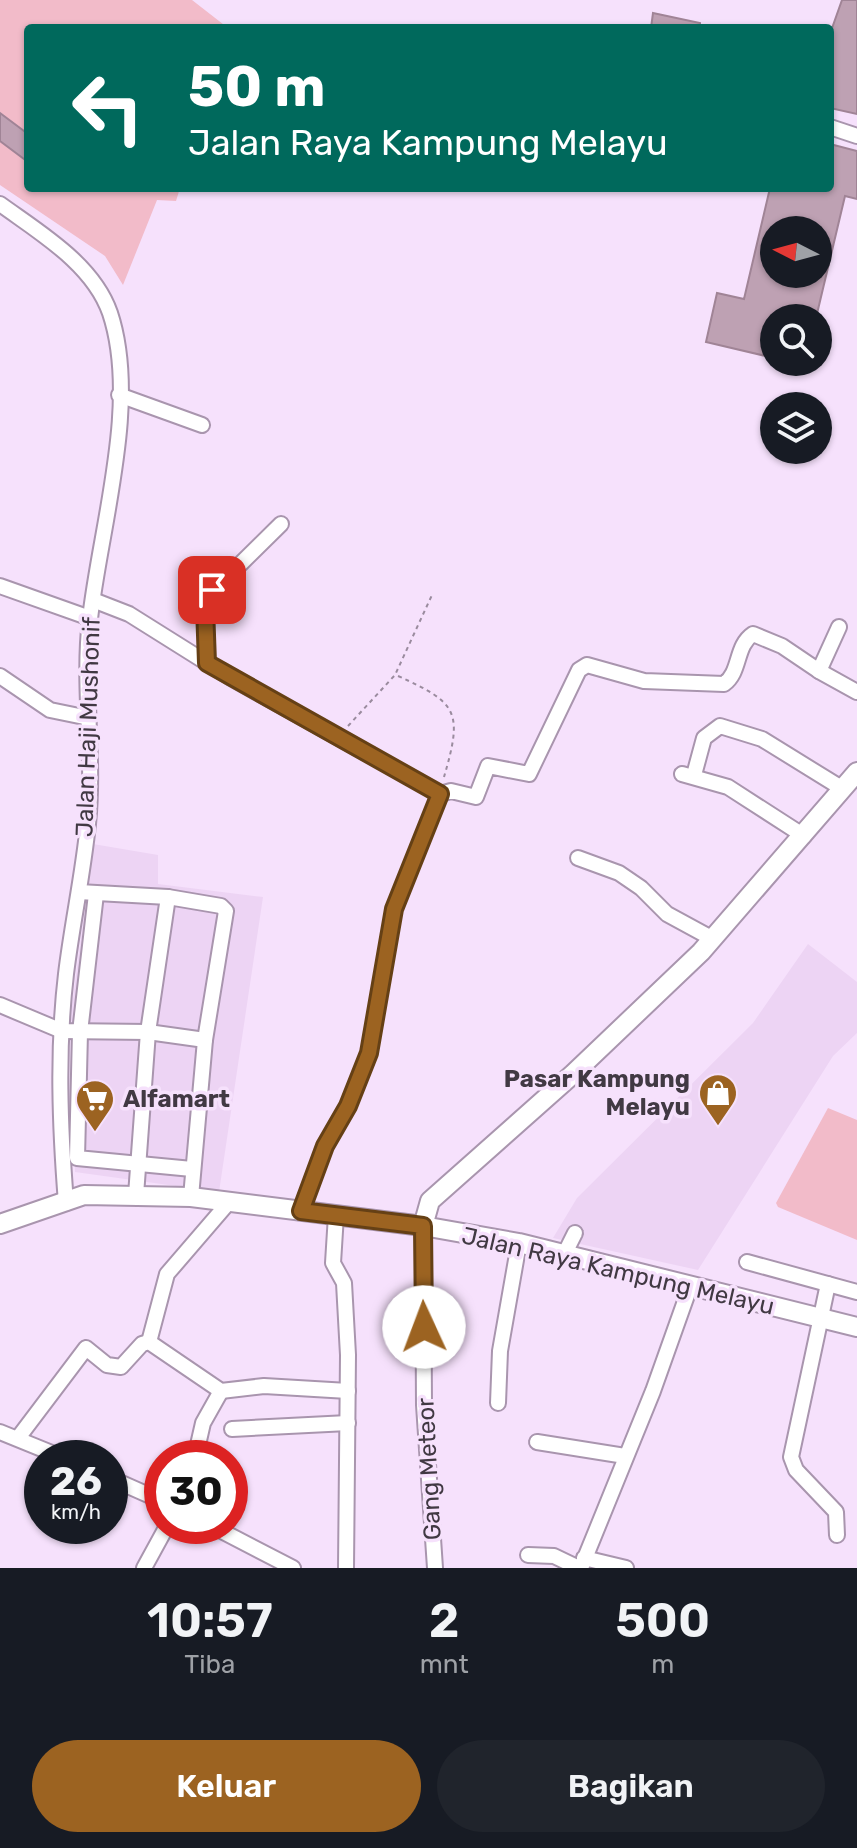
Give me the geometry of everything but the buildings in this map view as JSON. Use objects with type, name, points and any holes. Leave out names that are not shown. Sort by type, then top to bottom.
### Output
[{"type":"main road","points":[[423,1226],[430,1201],[573,1074],[713,939],[857,772]]},
{"type":"main road","name":"Jalan Raya Kampung Melayu","points":[[0,1224],[84,1195],[191,1197],[423,1226],[519,1243],[857,1327]]},
{"type":"street","points":[[834,128],[857,136]]},
{"type":"street","name":"Jalan Haji Mushonif","points":[[0,204],[68,254],[95,284],[115,332],[119,395],[112,493],[90,618],[88,823],[66,974],[62,1031],[59,1118],[66,1203]]},
{"type":"street","points":[[119,395],[202,425]]},
{"type":"street","points":[[207,663],[205,607],[208,596],[281,524]]},
{"type":"street","points":[[0,586],[90,618]]},
{"type":"street","points":[[93,600],[129,614],[207,663],[440,794],[451,791],[476,797],[488,766],[529,774],[579,670],[587,665],[644,681],[724,684],[732,679],[744,644],[753,634],[782,646],[857,692]]},
{"type":"street","points":[[819,671],[839,627]]},
{"type":"street","points":[[0,676],[50,710],[89,718]]},
{"type":"street","points":[[804,836],[728,787],[688,774],[704,738],[716,727],[726,727],[762,739],[843,789]]},
{"type":"street","points":[[301,1211],[325,1146],[348,1106],[369,1053],[394,909],[440,794]]},
{"type":"street","points":[[578,858],[619,873],[641,888],[667,914],[713,939]]},
{"type":"street","points":[[79,892],[168,897],[221,906],[226,911],[205,1040],[191,1197]]},
{"type":"street","points":[[96,894],[80,1032],[77,1158],[192,1169]]},
{"type":"street","points":[[136,1195],[135,1165],[148,1032],[168,897]]},
{"type":"street","points":[[0,1005],[62,1031],[148,1032],[205,1040]]},
{"type":"street","points":[[149,1342],[167,1274],[229,1202]]},
{"type":"street","points":[[336,1215],[333,1263],[344,1283],[348,1391],[346,1568]]},
{"type":"street","name":"Gang Meteor","points":[[423,1226],[424,1405],[435,1568]]},
{"type":"street","points":[[564,1255],[575,1233]]},
{"type":"street","points":[[498,1403],[500,1351],[519,1243]]},
{"type":"street","points":[[747,1262],[857,1292]]},
{"type":"street","points":[[828,1284],[818,1318],[791,1457],[796,1470],[836,1512],[837,1535]]},
{"type":"street","points":[[581,1565],[653,1391],[690,1287]]},
{"type":"street","points":[[149,1342],[221,1391],[264,1386],[348,1391]]},
{"type":"street","points":[[18,1438],[86,1348],[107,1365],[121,1367],[142,1344],[149,1342]]},
{"type":"street","points":[[199,1440],[203,1423],[221,1391]]},
{"type":"street","points":[[232,1429],[348,1423]]},
{"type":"street","points":[[0,1432],[24,1441]]},
{"type":"street","points":[[537,1442],[625,1456]]},
{"type":"street","points":[[144,1568],[157,1544]]},
{"type":"street","points":[[247,1544],[293,1568]]},
{"type":"street","points":[[528,1555],[554,1556],[581,1565],[626,1568]]},
{"type":"path","points":[[339,735],[395,675],[432,595]]},
{"type":"path","points":[[395,675],[435,693],[452,714],[453,746],[440,794]]},
{"type":"shaded area","points":[[0,0],[192,0],[223,24],[24,24],[24,192],[179,192],[176,201],[157,200],[123,285],[105,256],[0,185]]},
{"type":"shaded area","points":[[93,844],[158,855],[158,884],[263,897],[219,1192],[75,1172],[70,1022]]},
{"type":"shaded area","name":"Pasar Kampung Melayu","points":[[808,944],[857,982],[857,1033],[833,1056],[698,1270],[553,1238],[577,1198],[753,1023]]},
{"type":"shaded area","points":[[828,1108],[857,1120],[857,1240],[778,1207],[776,1203]]},
{"type":"place","name":"Pasar Kampung Melayu","points":[[718,1127]]},
{"type":"place","name":"Alfamart","points":[[95,1133]]},
{"type":"route","points":[[212,590],[205,607],[207,663],[440,794],[394,909],[376,1026],[363,1071],[348,1106],[325,1146],[301,1211],[423,1226],[424,1327]]}]
